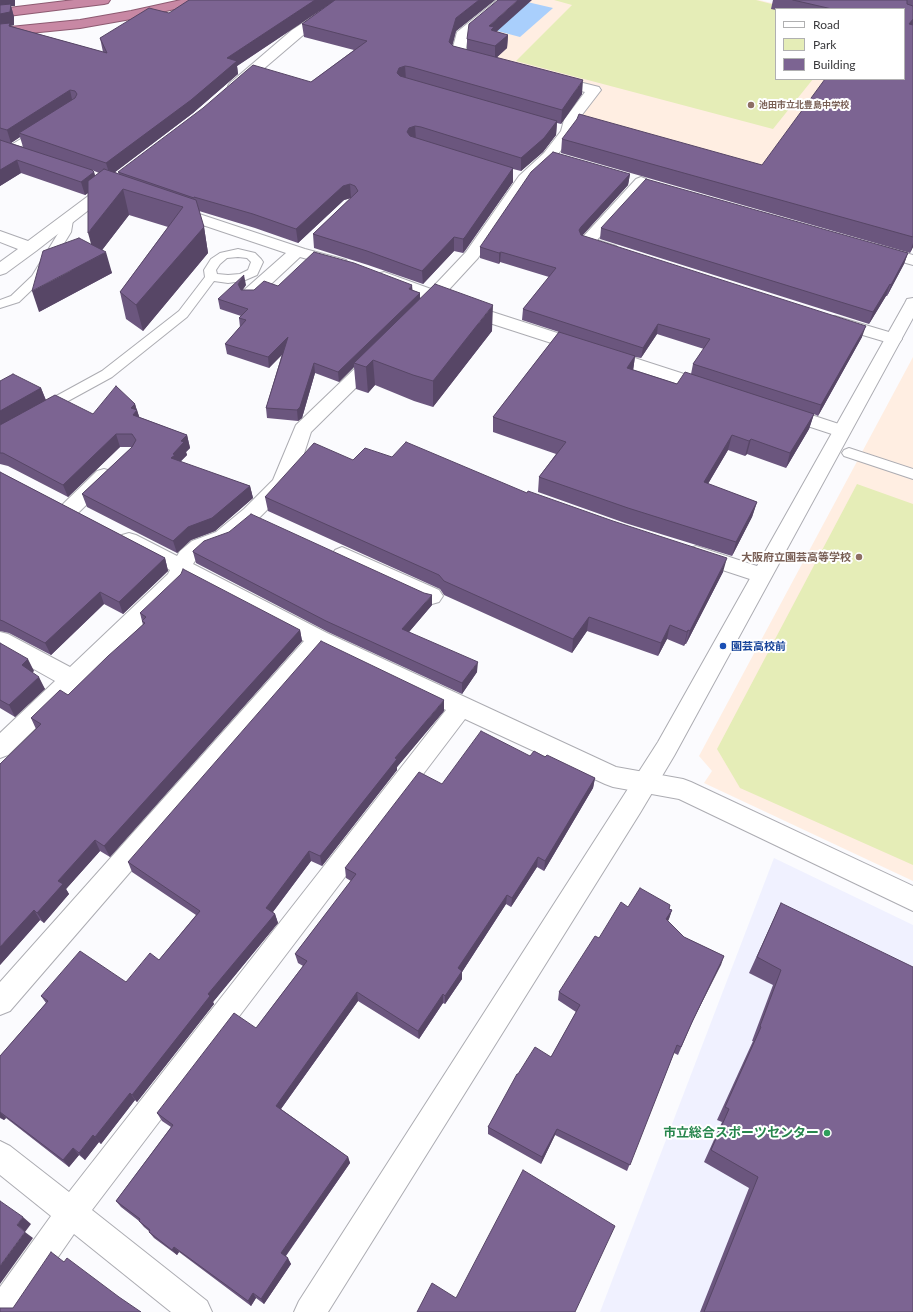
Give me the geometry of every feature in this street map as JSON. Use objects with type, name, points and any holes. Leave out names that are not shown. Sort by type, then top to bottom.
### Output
[{"type":"highway","points":[[0,13],[104,0]]},
{"type":"highway","points":[[0,23],[89,13],[165,0]]},
{"type":"highway","points":[[0,32],[80,24],[131,15],[197,0]]},
{"type":"street","points":[[222,97],[297,33],[346,0]]},
{"type":"street","points":[[496,64],[458,54],[462,35],[505,0]]},
{"type":"street","points":[[413,322],[429,306],[433,297],[472,255],[517,176],[557,158],[560,130],[594,90],[541,76]]},
{"type":"street","points":[[5,147],[26,154]]},
{"type":"street","points":[[0,270],[67,220],[106,182],[124,176]]},
{"type":"street","points":[[106,182],[118,192],[125,195]]},
{"type":"street","points":[[624,253],[587,242],[641,182]]},
{"type":"street","points":[[155,204],[302,248],[361,269],[433,297],[442,302],[728,394]]},
{"type":"street","points":[[0,236],[30,248]]},
{"type":"street","points":[[860,245],[913,260]]},
{"type":"street","points":[[249,295],[302,248]]},
{"type":"street","points":[[310,1312],[666,749],[762,575],[845,442],[893,339],[913,303]]},
{"type":"street","points":[[817,315],[893,339]]},
{"type":"street","points":[[0,748],[70,678],[176,579],[186,556],[199,546],[223,538],[251,514],[281,484],[290,466],[303,429],[385,349]]},
{"type":"street","points":[[772,408],[845,442]]},
{"type":"street","points":[[70,509],[118,463]]},
{"type":"street","points":[[251,514],[272,524]]},
{"type":"street","points":[[112,531],[319,639],[461,707],[613,777],[646,781],[683,789],[913,899]]},
{"type":"street","points":[[323,547],[432,596]]},
{"type":"street","points":[[676,548],[762,575]]},
{"type":"street","points":[[0,1002],[319,639]]},
{"type":"street","points":[[0,640],[70,678]]},
{"type":"street","points":[[1,1312],[72,1212],[461,707]]},
{"type":"street","points":[[0,1156],[196,1312]]},
{"type":"lane","points":[[5,147],[49,124]]},
{"type":"lane","points":[[0,304],[15,299],[37,278],[65,232],[67,220]]},
{"type":"lane","points":[[30,416],[107,374],[183,314],[212,277]]},
{"type":"lane","points":[[845,442],[913,474]]},
{"type":"shaded area","name":"池田市立北豊島中学校","points":[[515,0],[759,0],[793,8],[775,8],[775,80],[904,80],[913,221],[576,122],[602,88],[468,52]]},
{"type":"shaded area","name":"大阪府立園芸高等学校","points":[[913,357],[913,881],[704,783],[712,771],[699,756]]},
{"type":"shaded area","points":[[774,858],[913,925],[913,1312],[600,1312]]},
{"type":"green space","points":[[554,0],[756,0],[787,8],[775,8],[775,80],[812,80],[773,129],[516,61],[572,5]]},
{"type":"green space","name":"大阪府立園芸高等学校","points":[[857,484],[913,504],[913,865],[740,788],[717,749]]},
{"type":"water","points":[[523,1],[553,8],[520,37],[490,29]]},
{"type":"building","points":[[189,0],[315,0],[227,58],[237,61],[191,100],[106,163],[19,133],[75,98],[77,94],[75,91],[70,90],[7,130],[0,128],[0,24],[10,23],[9,26],[107,53],[100,38],[149,8],[169,13]]},
{"type":"building","points":[[335,0],[479,0],[456,18],[449,42],[453,46],[583,80],[562,110],[411,67],[405,66],[399,68],[397,73],[400,76],[557,121],[544,138],[521,158],[421,127],[415,126],[409,128],[407,132],[410,136],[513,168],[465,237],[463,239],[454,237],[422,271],[367,251],[313,234],[358,191],[355,186],[350,184],[343,186],[296,229],[253,214],[194,198],[118,172],[203,108],[253,65],[311,82],[367,41],[302,24]]},
{"type":"building","points":[[498,0],[518,0],[489,26],[494,27],[491,30],[508,35],[495,46],[467,39],[469,24]]},
{"type":"building","points":[[793,0],[907,0],[907,4],[913,6],[913,19],[909,24],[913,25],[913,237],[562,139],[579,114],[762,165],[824,80],[905,80],[905,8],[828,8]]},
{"type":"building","points":[[11,4],[10,12],[0,14],[0,5]]},
{"type":"building","points":[[0,140],[92,170],[94,172],[81,182],[17,160],[0,170]]},
{"type":"building","points":[[553,152],[630,174],[581,227],[579,230],[581,235],[866,326],[821,405],[693,364],[710,339],[658,324],[643,348],[523,309],[556,268],[480,247],[531,172]]},
{"type":"building","points":[[104,169],[196,200],[204,227],[136,305],[120,292],[183,207],[123,189],[88,233],[88,181]]},
{"type":"building","points":[[646,179],[908,253],[891,285],[890,284],[873,312],[601,228]]},
{"type":"building","points":[[79,238],[106,252],[32,291],[43,251]]},
{"type":"building","points":[[314,252],[354,263],[412,285],[409,289],[420,293],[338,372],[314,363],[300,407],[297,410],[266,408],[288,337],[268,357],[225,344],[246,320],[239,318],[248,309],[218,299],[244,275],[238,284],[241,290],[254,290],[264,281],[278,286]]},
{"type":"building","points":[[435,284],[493,305],[433,381],[373,360],[366,367],[354,363]]},
{"type":"building","points":[[559,332],[635,356],[627,368],[677,384],[685,372],[814,414],[790,453],[751,439],[749,441],[732,435],[704,482],[757,502],[736,542],[628,508],[539,477],[566,442],[493,417]]},
{"type":"building","points":[[13,374],[41,388],[0,411],[0,381]]},
{"type":"building","points":[[116,386],[135,404],[131,408],[137,410],[133,415],[187,435],[181,441],[184,442],[173,454],[175,455],[171,458],[250,486],[212,518],[188,527],[173,541],[82,494],[132,447],[136,440],[132,434],[116,434],[63,485],[3,453],[0,453],[0,425],[55,395],[93,414]]},
{"type":"building","points":[[406,442],[527,493],[528,491],[613,521],[727,558],[690,631],[688,630],[687,632],[670,625],[661,643],[589,617],[573,639],[444,581],[439,575],[265,497],[314,443],[353,460],[365,448],[392,457]]},
{"type":"building","points":[[0,472],[165,558],[119,602],[100,592],[45,643],[0,620]]},
{"type":"building","points":[[251,514],[424,593],[432,595],[402,629],[478,662],[462,683],[326,621],[193,552],[204,541],[229,532]]},
{"type":"building","points":[[183,569],[300,630],[104,846],[95,840],[58,881],[63,884],[37,913],[34,910],[0,947],[0,764],[41,724],[31,718],[60,690],[68,695],[145,623],[142,621],[146,617],[140,613],[181,574]]},
{"type":"building","points":[[321,641],[444,700],[395,758],[397,759],[320,856],[309,851],[266,908],[275,914],[208,994],[210,996],[132,1095],[130,1093],[95,1137],[93,1135],[79,1153],[73,1148],[63,1160],[0,1112],[0,1056],[48,1001],[41,996],[80,951],[126,982],[150,953],[159,960],[200,911],[128,862]]},
{"type":"building","points":[[0,643],[28,659],[22,665],[39,677],[9,705],[0,700]]},
{"type":"building","points":[[481,731],[530,756],[534,751],[545,757],[547,755],[595,778],[545,861],[538,857],[512,898],[507,895],[458,968],[462,971],[445,996],[443,994],[418,1031],[357,992],[276,1106],[348,1157],[281,1253],[288,1258],[261,1299],[253,1293],[248,1301],[174,1247],[172,1250],[149,1232],[150,1230],[139,1221],[140,1219],[116,1201],[173,1125],[157,1113],[234,1013],[256,1028],[307,961],[295,954],[356,874],[345,868],[419,772],[442,784]]},
{"type":"building","points":[[640,888],[670,905],[669,909],[672,910],[666,919],[684,937],[724,956],[681,1047],[677,1045],[630,1165],[557,1129],[542,1157],[488,1127],[517,1074],[535,1047],[551,1057],[580,1005],[559,992],[595,936],[599,938],[621,902],[628,907]]},
{"type":"building","name":"市立総合スポーツセンター","points":[[781,903],[913,967],[913,1312],[704,1312],[758,1177],[711,1150],[729,1109],[725,1107],[761,1027],[760,1026],[781,970],[757,957]]},
{"type":"building","points":[[523,1170],[615,1226],[575,1312],[417,1312],[432,1283],[456,1298]]},
{"type":"building","points":[[0,1201],[23,1217],[17,1225],[25,1232],[0,1266]]},
{"type":"building","points":[[51,1252],[64,1262],[67,1258],[141,1312],[0,1312],[0,1308],[13,1308]]},
{"type":"place","name":"池田市立北豊島中学校","points":[[751,105]]},
{"type":"place","name":"大阪府立園芸高等学校","points":[[859,557]]},
{"type":"place","name":"園芸高校前","points":[[723,646]]},
{"type":"place","name":"市立総合スポーツセンター","points":[[827,1133]]}]
